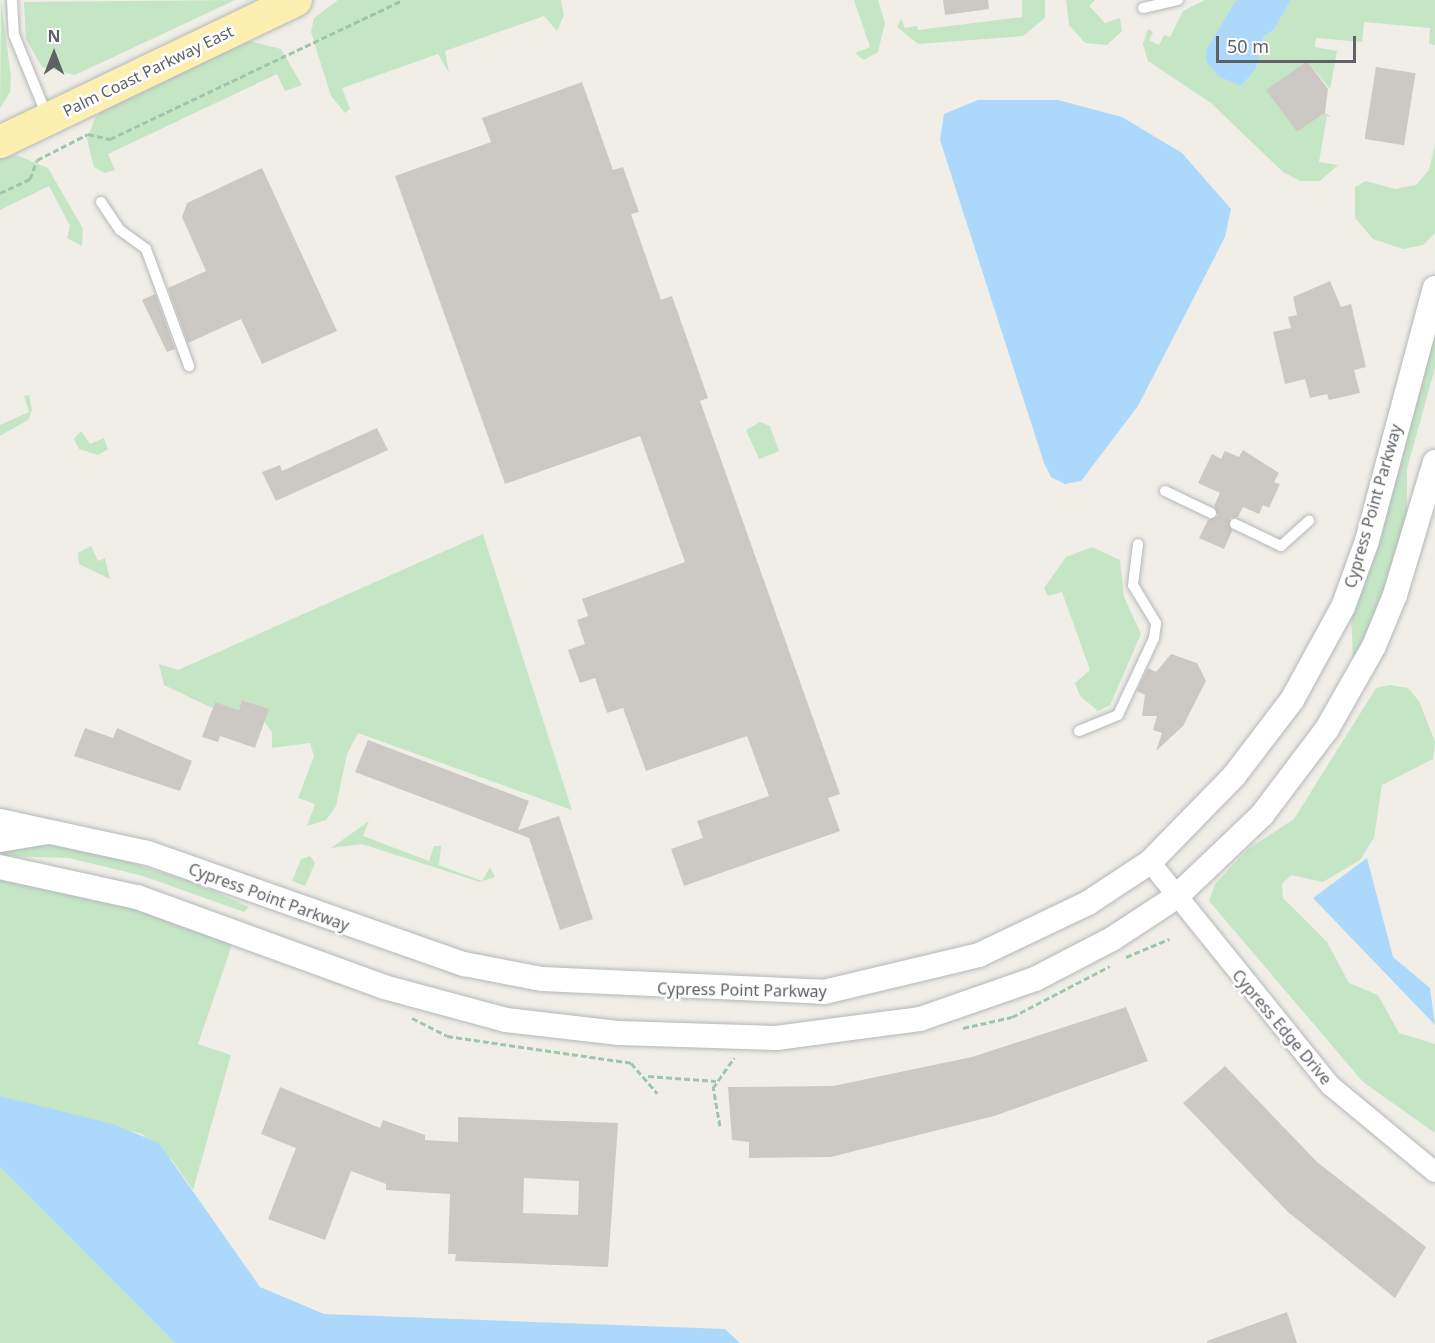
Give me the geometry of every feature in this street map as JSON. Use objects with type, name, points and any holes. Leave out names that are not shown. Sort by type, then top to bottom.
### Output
[{"type":"main road","name":"Palm Coast Parkway East","points":[[0,142],[296,0]]},
{"type":"street","name":"Cypress Point Parkway","points":[[0,821],[56,830],[148,853],[464,964],[593,985],[751,993],[870,986],[979,955],[1088,903],[1150,862],[1262,742],[1292,700],[1343,607],[1367,541],[1435,288]]},
{"type":"street","points":[[0,867],[136,897],[384,987],[474,1014],[577,1030],[727,1038],[816,1036],[939,1013],[1065,965],[1176,897],[1262,815],[1327,729],[1387,616],[1435,462]]},
{"type":"street","points":[[0,840],[56,830]]},
{"type":"street","name":"Cypress Edge Drive","points":[[1150,862],[1331,1086],[1435,1172]]},
{"type":"lane","points":[[12,0],[14,36],[48,119]]},
{"type":"lane","points":[[1143,8],[1178,0]]},
{"type":"lane","points":[[101,202],[120,230],[142,243],[189,366]]},
{"type":"lane","points":[[1165,491],[1211,513]]},
{"type":"lane","points":[[1235,524],[1281,546],[1309,522]]},
{"type":"lane","points":[[1079,731],[1118,715],[1154,638],[1155,623],[1133,585],[1138,544]]},
{"type":"path","points":[[0,193],[30,179],[37,160],[88,134],[110,139],[403,0]]},
{"type":"path","points":[[648,1076],[716,1081]]},
{"type":"green space","points":[[1,0],[11,77],[10,92],[0,108]]},
{"type":"green space","points":[[235,0],[75,75],[42,67],[26,39],[24,2]]},
{"type":"green space","points":[[338,0],[561,0],[564,15],[557,31],[544,16],[445,51],[449,73],[438,54],[342,88],[350,109],[345,113],[331,96],[311,32],[314,18]]},
{"type":"green space","points":[[854,0],[878,0],[885,23],[878,52],[864,60],[855,53],[870,47]]},
{"type":"green space","points":[[1022,0],[1045,0],[1045,18],[1023,36],[918,44],[897,27],[901,19],[905,28],[917,26],[918,30],[1022,17]]},
{"type":"green space","points":[[1066,0],[1095,0],[1089,6],[1105,23],[1120,18],[1122,31],[1107,45],[1085,43],[1069,25]]},
{"type":"green space","points":[[1205,0],[1236,0],[1206,50],[1219,77],[1241,86],[1256,69],[1264,36],[1274,30],[1291,0],[1435,0],[1435,45],[1429,44],[1430,28],[1364,22],[1362,42],[1316,38],[1315,47],[1337,51],[1330,89],[1307,61],[1267,90],[1297,132],[1325,113],[1332,117],[1327,116],[1319,162],[1338,165],[1320,181],[1300,181],[1283,172],[1211,103],[1148,61],[1143,44],[1148,29],[1153,32],[1149,40],[1159,45],[1164,35],[1170,37],[1183,11]]},
{"type":"green space","points":[[249,41],[281,49],[302,85],[285,91],[277,74],[108,154],[115,170],[104,173],[94,167],[87,139],[95,118],[107,107]]},
{"type":"green space","points":[[1435,144],[1435,233],[1423,245],[1403,249],[1373,239],[1355,218],[1355,187],[1366,181],[1395,189],[1416,185],[1429,170]]},
{"type":"green space","points":[[16,155],[48,168],[83,229],[82,246],[67,238],[70,226],[49,186],[0,210],[0,159]]},
{"type":"green space","points":[[1435,332],[1435,368],[1407,469],[1407,519],[1372,625],[1353,661],[1351,613]]},
{"type":"green space","points":[[29,395],[32,410],[28,420],[0,436],[0,425],[29,412],[24,396]]},
{"type":"green space","points":[[760,422],[770,426],[779,451],[759,459],[746,430]]},
{"type":"green space","points":[[81,431],[90,444],[104,438],[108,449],[98,455],[79,449],[74,439]]},
{"type":"green space","points":[[483,534],[572,810],[358,733],[347,754],[336,806],[326,820],[307,826],[315,804],[298,798],[314,756],[310,743],[272,748],[272,732],[264,721],[268,709],[243,700],[239,710],[215,702],[212,708],[164,685],[159,664],[178,670]]},
{"type":"green space","points":[[91,546],[98,561],[105,558],[110,579],[79,564],[78,553]]},
{"type":"green space","points":[[1092,547],[1120,560],[1124,597],[1141,634],[1110,705],[1098,711],[1080,696],[1075,683],[1090,670],[1062,592],[1048,596],[1044,588],[1066,557]]},
{"type":"green space","points":[[1390,685],[1408,688],[1419,701],[1435,742],[1433,759],[1382,785],[1374,838],[1360,860],[1323,882],[1291,875],[1282,884],[1283,898],[1327,942],[1349,983],[1378,995],[1399,1033],[1435,1044],[1435,1133],[1363,1082],[1209,901],[1215,884],[1248,849],[1294,819],[1376,688]]},
{"type":"green space","points":[[369,821],[363,836],[429,861],[434,846],[441,846],[439,865],[482,881],[490,867],[495,877],[480,882],[362,844],[331,848]]},
{"type":"green space","points":[[0,844],[75,846],[193,882],[249,907],[244,912],[143,876],[69,858],[0,856]]},
{"type":"green space","points":[[310,856],[315,863],[305,886],[292,881],[301,859]]},
{"type":"green space","points":[[0,880],[138,910],[233,942],[198,1044],[231,1055],[193,1190],[172,1160],[142,1134],[0,1096]]},
{"type":"green space","points":[[0,1167],[175,1343],[0,1343]]},
{"type":"water","points":[[1236,0],[1291,0],[1274,30],[1264,36],[1256,69],[1241,86],[1219,77],[1206,61],[1206,50]]},
{"type":"water","points":[[978,100],[1058,100],[1122,117],[1182,153],[1231,209],[1225,237],[1138,406],[1081,481],[1065,484],[1051,477],[1044,463],[940,140],[944,114]]},
{"type":"water","points":[[1367,858],[1393,957],[1430,988],[1435,1025],[1313,898]]},
{"type":"water","points":[[0,1096],[113,1124],[159,1143],[260,1287],[324,1314],[725,1329],[740,1343],[175,1343],[0,1167]]},
{"type":"building","points":[[943,0],[988,0],[989,9],[945,15]]},
{"type":"building","points":[[1307,61],[1328,89],[1325,113],[1297,132],[1266,90]]},
{"type":"building","points":[[1376,67],[1416,73],[1404,145],[1365,139]]},
{"type":"building","points":[[582,82],[613,170],[623,167],[639,212],[631,214],[661,300],[672,296],[708,398],[700,401],[840,794],[828,798],[840,831],[684,886],[671,849],[703,838],[697,821],[769,796],[747,736],[646,771],[623,708],[607,713],[595,678],[580,683],[568,650],[585,644],[577,620],[588,616],[582,599],[685,562],[640,436],[505,484],[395,176],[491,142],[482,118]]},
{"type":"building","points":[[262,168],[337,331],[262,364],[241,319],[188,343],[168,288],[206,271],[182,217],[187,203]]},
{"type":"building","points":[[1330,281],[1341,307],[1351,304],[1366,367],[1354,370],[1360,393],[1329,400],[1327,394],[1310,398],[1305,379],[1285,384],[1273,332],[1291,328],[1288,317],[1297,315],[1293,297]]},
{"type":"building","points":[[155,294],[175,349],[167,352],[142,300]]},
{"type":"building","points":[[377,428],[388,450],[276,501],[262,472],[280,465],[282,471]]},
{"type":"building","points":[[1243,450],[1279,473],[1274,482],[1280,484],[1269,508],[1263,505],[1259,514],[1243,507],[1238,517],[1230,518],[1232,531],[1224,549],[1199,538],[1208,520],[1218,516],[1214,506],[1220,493],[1198,483],[1212,454],[1221,459],[1225,451],[1239,457]]},
{"type":"building","points":[[1171,654],[1197,663],[1206,681],[1183,726],[1156,751],[1162,733],[1153,730],[1157,716],[1142,716],[1145,695],[1137,691],[1148,668],[1156,672]]},
{"type":"building","points":[[242,700],[269,709],[255,748],[220,736],[218,742],[202,737],[215,702],[239,710]]},
{"type":"building","points":[[85,728],[113,738],[117,728],[192,761],[180,791],[74,756]]},
{"type":"building","points":[[368,740],[529,801],[518,830],[559,816],[593,919],[560,930],[529,838],[355,772]]},
{"type":"building","points":[[1126,1007],[1148,1061],[994,1116],[831,1157],[749,1158],[749,1142],[732,1140],[728,1087],[833,1086],[972,1057]]},
{"type":"building","points":[[1225,1066],[1317,1162],[1426,1247],[1395,1298],[1288,1212],[1183,1103]]},
{"type":"building","points":[[280,1087],[380,1128],[383,1120],[425,1135],[425,1140],[458,1142],[458,1117],[618,1123],[608,1267],[455,1261],[456,1254],[448,1254],[450,1194],[386,1190],[386,1184],[351,1171],[325,1240],[268,1219],[296,1148],[261,1134]],"holes":[[[524,1178],[579,1181],[578,1215],[523,1213]]]},
{"type":"building","points":[[1287,1312],[1297,1343],[1207,1343],[1207,1341]]}]
